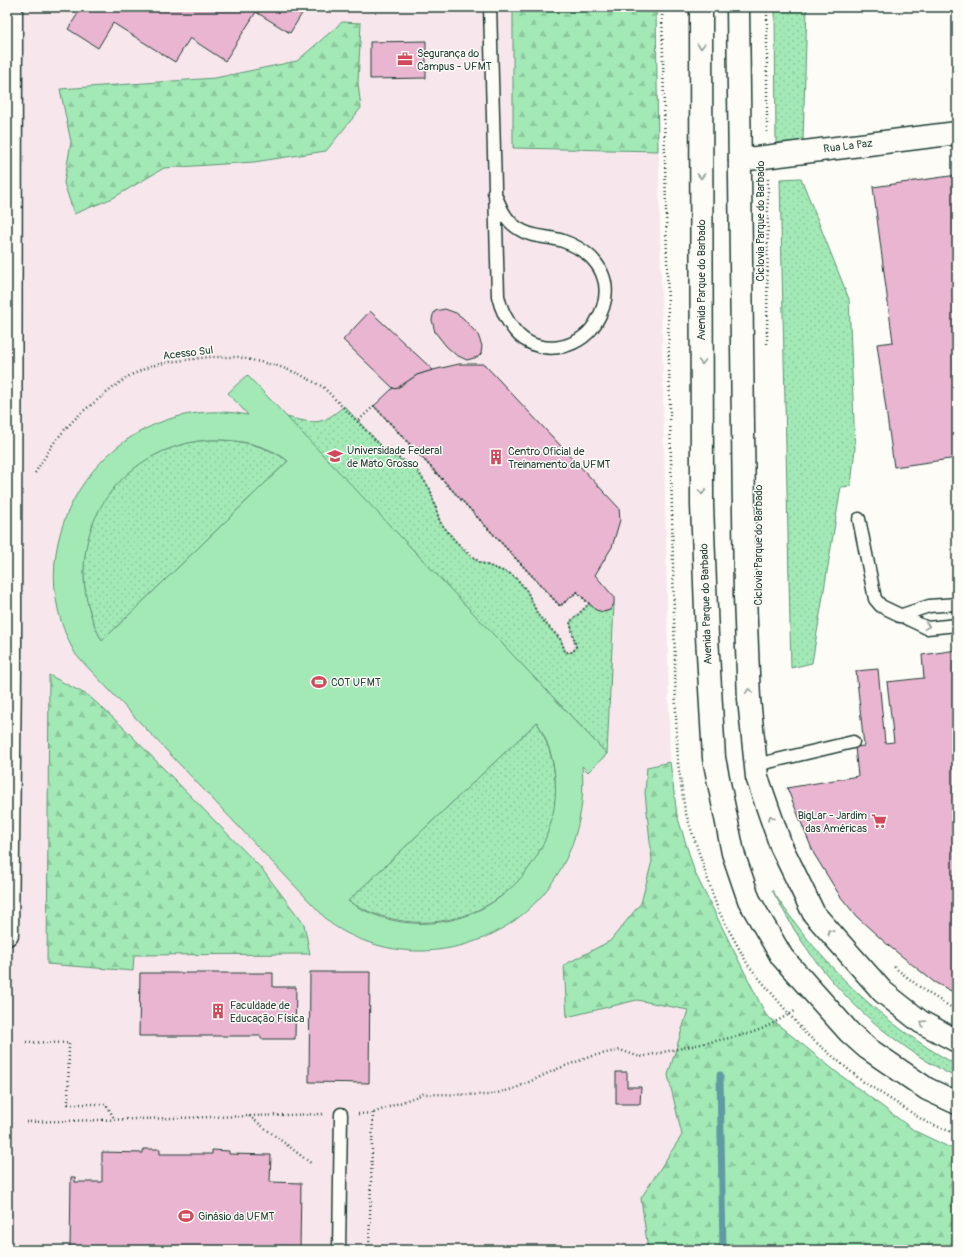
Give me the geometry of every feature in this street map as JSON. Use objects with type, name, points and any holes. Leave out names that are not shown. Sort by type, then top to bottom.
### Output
[{"type":"main road","points":[[7,934],[10,654],[11,7]]},
{"type":"main road","name":"Avenida Parque do Barbado","points":[[701,7],[702,497],[705,590],[714,758],[733,853],[749,900],[782,957],[849,1032],[867,1048],[927,1089],[957,1103]]},
{"type":"main road","points":[[738,7],[745,597],[749,699],[757,777],[781,846],[814,914],[883,992],[921,1022],[957,1041]]},
{"type":"main road","name":"Rua La Paz","points":[[740,160],[957,133]]},
{"type":"lane","points":[[490,7],[494,192],[498,296],[502,312],[516,332],[532,343],[550,349],[568,346],[582,340],[603,312],[606,294],[605,283],[598,265],[590,254],[578,247],[561,240],[539,236],[519,229],[506,218],[494,192]]},
{"type":"lane","points":[[858,519],[875,599],[882,606],[927,628],[957,625]]},
{"type":"lane","points":[[900,616],[929,606],[957,604]]},
{"type":"lane","points":[[756,765],[853,742]]},
{"type":"lane","points":[[339,1250],[341,1114]]},
{"type":"path","name":"Ciclovia Parque do Barbado","points":[[767,7],[767,345]]},
{"type":"path","name":"Acesso Sul","points":[[31,479],[53,444],[82,412],[128,377],[151,366],[209,357],[238,357],[278,366],[299,374],[323,387],[357,422],[388,453],[414,466],[430,489],[440,522],[454,540],[465,552],[479,562],[511,574],[518,580],[527,591],[538,615],[561,640],[565,652],[573,652],[576,647],[570,622],[589,604],[577,592],[560,606],[374,406],[357,422]]},
{"type":"path","points":[[889,963],[925,991],[957,1011]]},
{"type":"path","points":[[26,1122],[373,1113],[423,1094],[490,1095],[516,1088],[557,1069],[592,1056],[620,1050],[640,1057],[748,1034],[790,1015],[805,1033],[862,1081],[926,1122],[957,1134]]},
{"type":"path","points":[[26,1042],[69,1043],[68,1104],[106,1104],[115,1120]]},
{"type":"path","points":[[370,1250],[373,1113]]},
{"type":"path","points":[[248,1116],[312,1164]]},
{"type":"shaded area","name":"Universidade Federal de Mato Grosso","points":[[7,7],[656,7],[670,762],[677,815],[695,873],[866,1250],[7,1250]]},
{"type":"green space","points":[[513,7],[656,7],[658,151],[513,148]]},
{"type":"green space","points":[[775,7],[807,7],[803,141],[776,143]]},
{"type":"green space","points":[[342,22],[361,23],[358,83],[361,108],[326,151],[254,162],[164,168],[113,198],[74,214],[64,183],[71,142],[60,89],[215,78],[297,61]]},
{"type":"green space","points":[[801,178],[849,299],[855,448],[851,486],[841,487],[812,663],[791,668],[780,179]]},
{"type":"green space","name":"COT UFMT","points":[[247,375],[607,754],[588,772],[582,766],[582,802],[575,835],[562,866],[544,893],[520,916],[492,934],[460,946],[424,951],[412,951],[387,948],[352,936],[340,930],[330,923],[76,655],[58,610],[55,564],[65,520],[86,481],[116,448],[154,425],[199,413],[248,415],[228,393]],"holes":[[[206,440],[228,440],[249,443],[270,450],[288,461],[102,641],[89,607],[84,574],[87,541],[98,511],[116,485],[141,464],[171,448]],[[537,722],[552,759],[555,796],[548,832],[532,864],[508,891],[477,911],[441,922],[395,921],[367,912],[348,901]]]},
{"type":"green space","points":[[344,406],[388,453],[414,466],[430,489],[440,522],[465,552],[479,562],[511,574],[518,580],[527,591],[538,615],[561,640],[566,653],[573,652],[576,647],[570,622],[589,604],[599,611],[606,612],[612,608],[614,604],[607,754],[286,417],[317,422],[336,413]]},
{"type":"green space","points":[[206,440],[228,440],[249,444],[269,450],[288,461],[102,641],[89,607],[84,574],[87,541],[98,511],[116,485],[140,464],[171,448]]},
{"type":"green space","points":[[49,675],[89,696],[122,726],[261,868],[304,924],[310,954],[134,955],[133,971],[47,964]]},
{"type":"green space","points":[[537,722],[554,768],[554,813],[540,852],[514,885],[480,909],[439,921],[394,919],[348,901]]},
{"type":"green space","points":[[670,762],[677,815],[695,873],[766,1015],[839,1074],[915,1131],[957,1151],[957,1250],[648,1250],[641,1198],[682,1135],[668,1075],[688,1010],[637,1000],[567,1017],[564,965],[610,941],[641,903],[652,861],[645,793],[647,767]]},
{"type":"green space","points":[[772,890],[790,917],[831,966],[877,1011],[929,1049],[957,1065],[957,1078],[934,1066],[891,1037],[852,1003],[818,964],[803,943]]},
{"type":"building","points":[[82,7],[306,7],[290,33],[256,12],[225,61],[190,38],[175,62],[113,23],[98,48],[68,29]]},
{"type":"building","points":[[426,41],[426,78],[370,79],[370,42]]},
{"type":"building","points":[[957,175],[957,458],[894,467],[877,344],[893,342],[873,187]]},
{"type":"building","points":[[445,309],[456,313],[463,318],[478,335],[482,346],[481,354],[478,357],[467,360],[456,355],[446,346],[435,332],[432,320],[433,315],[435,311]]},
{"type":"building","points":[[370,311],[433,370],[417,375],[396,389],[393,388],[343,340]]},
{"type":"building","name":"Centro Oficial de Treinamento da UFMT","points":[[459,364],[484,364],[619,508],[620,520],[612,547],[595,575],[614,597],[614,604],[610,610],[603,612],[596,610],[577,592],[560,606],[374,406],[393,388],[396,389],[417,375]]},
{"type":"building","name":"BigLar - Jardim das Américas","points":[[957,650],[957,994],[934,982],[889,946],[857,917],[840,896],[814,854],[787,788],[858,776],[855,747],[864,746],[856,671],[878,669],[885,743],[894,742],[887,682],[924,678],[922,655]]},
{"type":"building","name":"Faculdade de Educação Física","points":[[310,972],[370,972],[369,1083],[309,1082]]},
{"type":"building","name":"Faculdade de Educação Física","points":[[140,973],[273,973],[273,987],[296,987],[295,1039],[261,1039],[261,1036],[139,1036]]},
{"type":"building","points":[[616,1072],[627,1072],[627,1087],[641,1087],[640,1104],[616,1104]]},
{"type":"building","name":"Ginásio da UFMT","points":[[143,1149],[160,1149],[160,1154],[212,1154],[212,1150],[229,1151],[229,1154],[271,1155],[270,1182],[301,1183],[300,1250],[70,1250],[71,1177],[75,1177],[75,1182],[102,1182],[102,1152],[143,1153]]},
{"type":"waterway","points":[[720,1075],[723,1250]]},
{"type":"place","name":"Segurança do Campus - UFMT","points":[[405,59]]},
{"type":"place","name":"Universidade Federal de Mato Grosso","points":[[335,456]]},
{"type":"place","name":"Centro Oficial de Treinamento da UFMT","points":[[496,457]]},
{"type":"place","name":"COT UFMT","points":[[319,682]]},
{"type":"place","name":"BigLar - Jardim das Américas","points":[[879,821]]},
{"type":"place","name":"Faculdade de Educação Física","points":[[218,1011]]},
{"type":"place","name":"Ginásio da UFMT","points":[[186,1216]]}]
